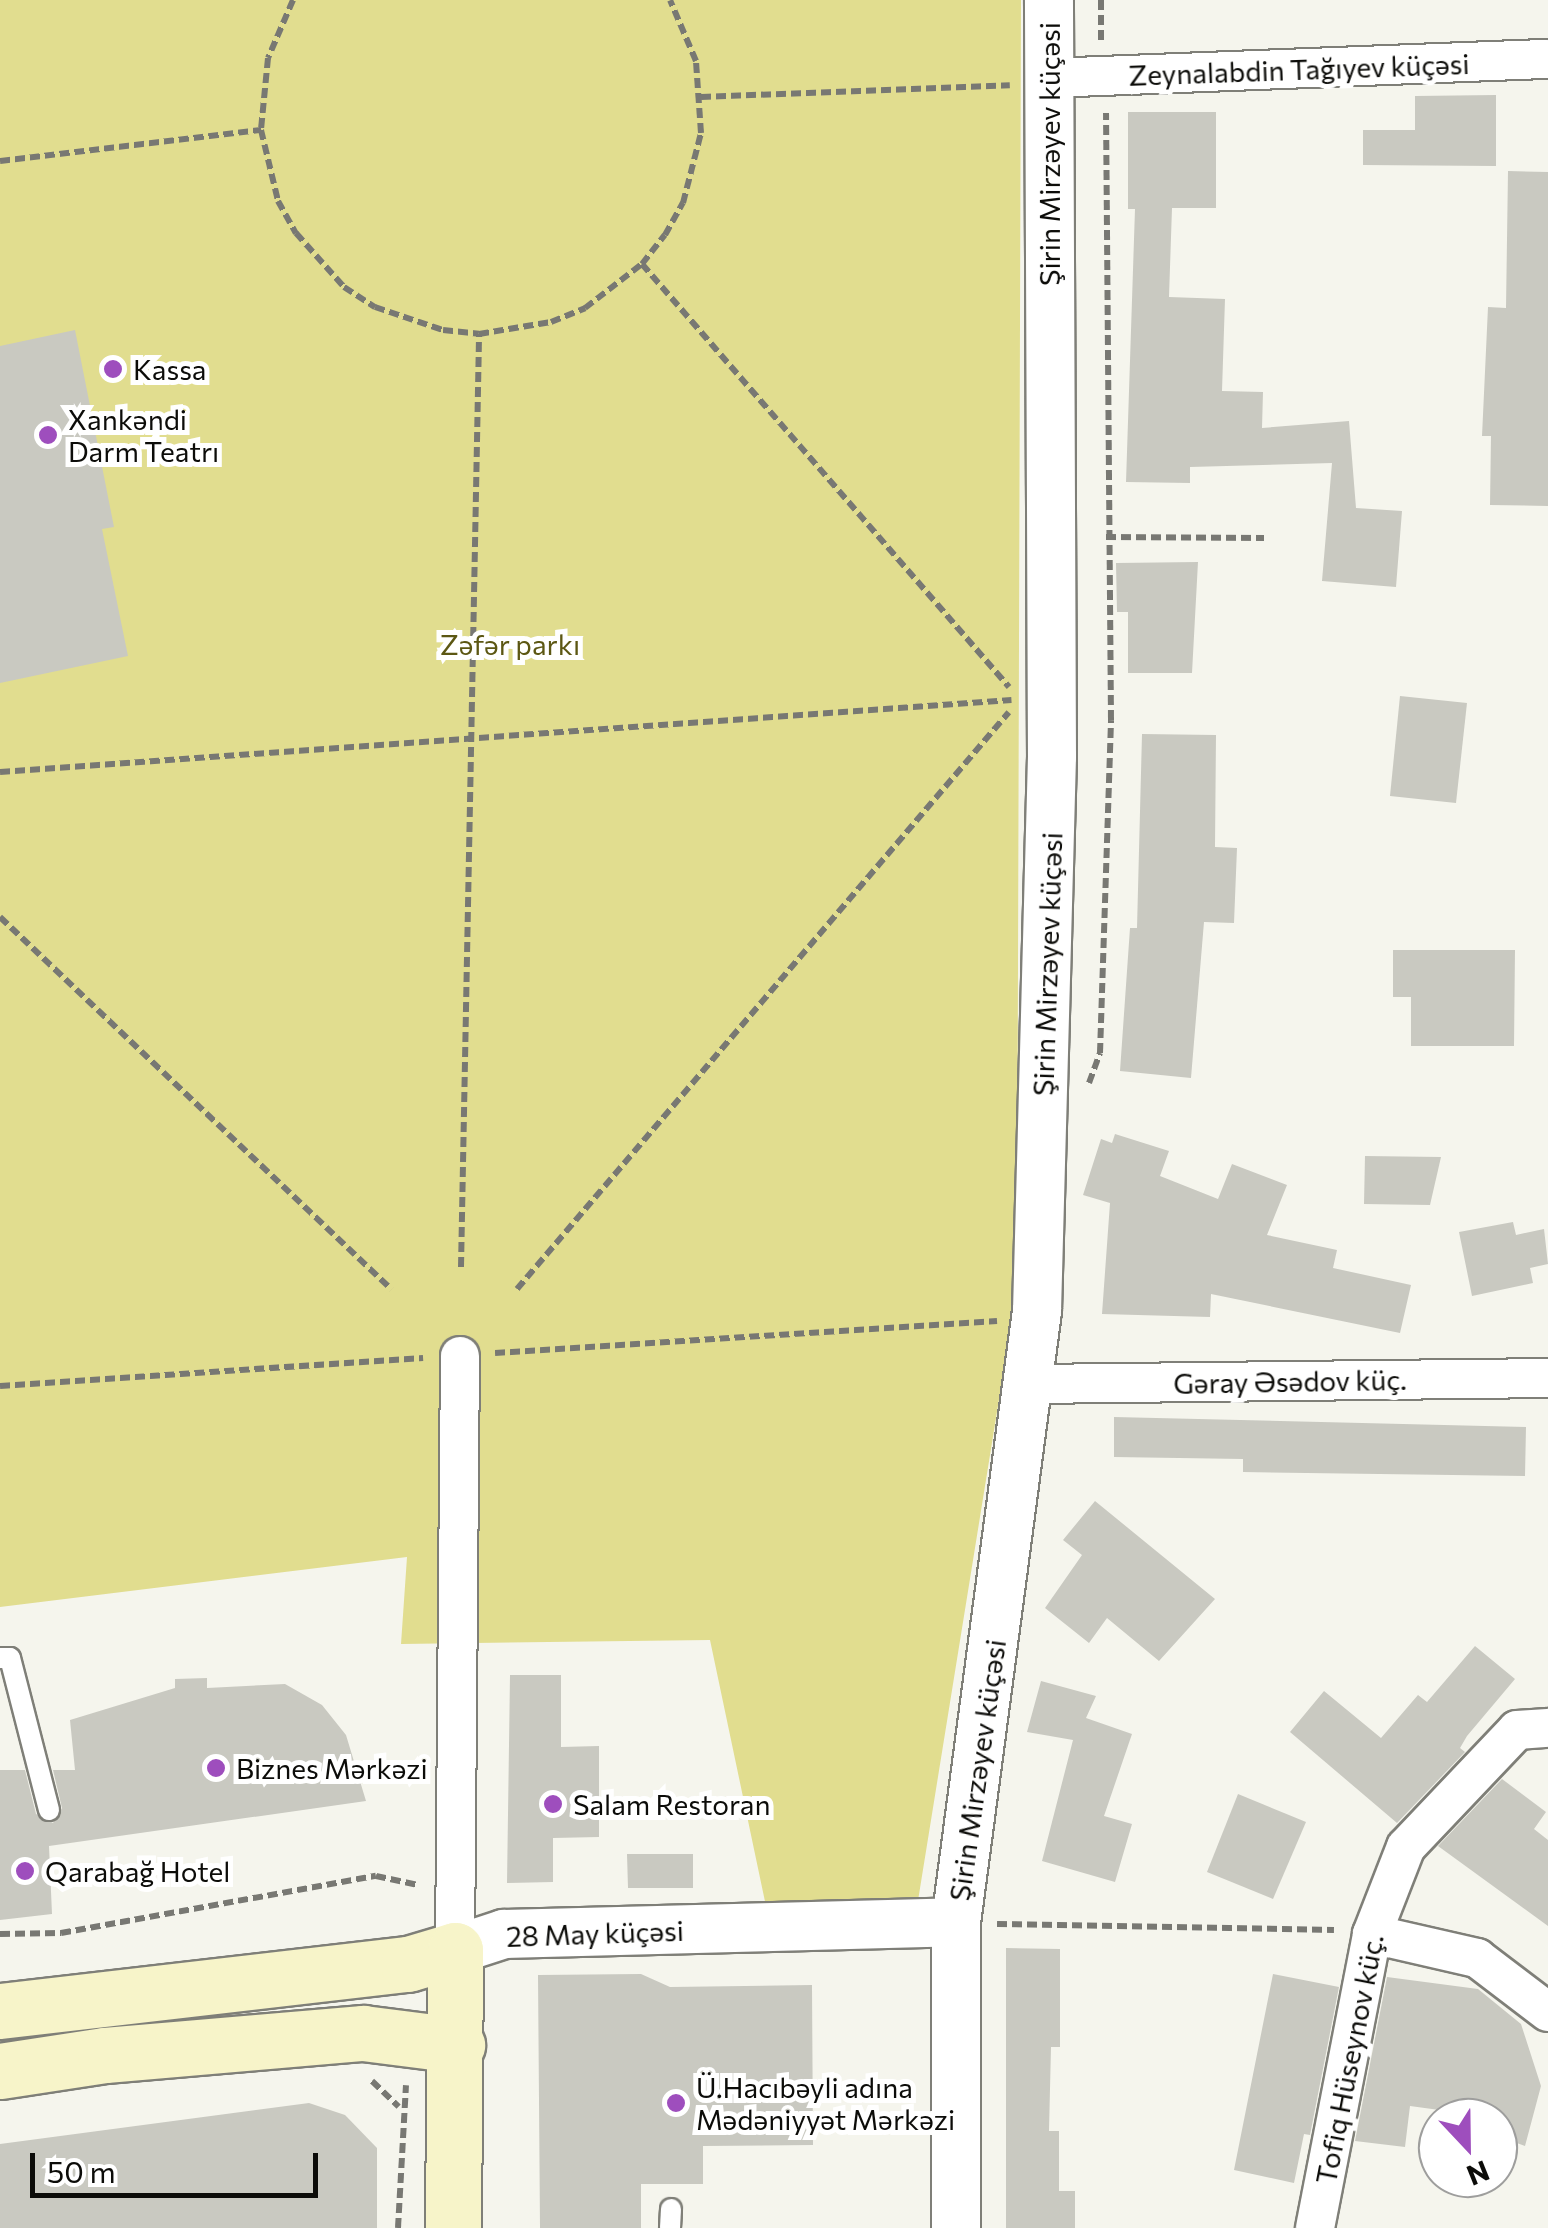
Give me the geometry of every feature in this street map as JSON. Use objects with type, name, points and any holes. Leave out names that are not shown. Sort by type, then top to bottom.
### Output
[{"type":"main road","name":"28 May küçəsi","points":[[0,2011],[408,1964],[455,1950]]},
{"type":"main road","points":[[453,2228],[455,1950]]},
{"type":"main road","points":[[0,2071],[105,2055],[363,2034],[457,2045]]},
{"type":"street","name":"Şirin Mirzəyev küçəsi","points":[[956,2228],[952,1979],[956,1922],[1031,1384],[1052,756],[1036,81],[1049,0]]},
{"type":"street","name":"Zeynalabdin Tağıyev küçəsi","points":[[1036,81],[1548,59]]},
{"type":"street","points":[[455,1950],[460,1356]]},
{"type":"street","name":"Gəray Əsədov küç.","points":[[1031,1384],[1543,1380]]},
{"type":"street","name":"Tofiq Hüseynov küç.","points":[[1316,2228],[1372,1934],[1406,1847],[1517,1730],[1548,1728]]},
{"type":"street","name":"28 May küçəsi","points":[[455,1950],[504,1934],[956,1922]]},
{"type":"street","points":[[1372,1934],[1477,1958],[1548,2012]]},
{"type":"lane","points":[[0,1658],[10,1658],[49,1810]]},
{"type":"path","points":[[293,0],[268,58],[261,130],[287,217],[344,286],[408,321],[479,334],[551,322],[585,308],[642,264],[683,203],[695,169],[702,97],[696,61],[670,0]]},
{"type":"path","points":[[702,97],[1036,81]]},
{"type":"path","points":[[0,161],[261,130]]},
{"type":"path","points":[[642,264],[1020,700]]},
{"type":"path","points":[[462,1267],[479,334]]},
{"type":"path","points":[[1106,537],[1264,538]]},
{"type":"path","points":[[0,772],[472,734],[1020,700]]},
{"type":"path","points":[[517,1289],[1020,700]]},
{"type":"path","points":[[0,917],[391,1290]]},
{"type":"path","points":[[0,1386],[1012,1320]]},
{"type":"path","points":[[0,1934],[61,1933],[376,1876],[418,1882]]},
{"type":"path","points":[[1046,1925],[1296,1926]]},
{"type":"path","points":[[398,2228],[400,2108]]},
{"type":"green space","name":"Zəfər parkı","points":[[0,0],[1021,0],[1017,1288],[916,1913],[767,1911],[710,1640],[401,1644],[407,1557],[0,1607]]},
{"type":"building","points":[[1496,95],[1496,166],[1363,165],[1363,130],[1415,130],[1415,96]]},
{"type":"building","points":[[1128,112],[1216,112],[1216,208],[1172,208],[1169,297],[1225,299],[1222,391],[1263,392],[1262,428],[1349,421],[1356,508],[1402,511],[1396,587],[1322,581],[1332,463],[1190,467],[1190,483],[1126,482],[1135,209],[1128,209]]},
{"type":"building","points":[[1508,171],[1548,172],[1548,506],[1490,505],[1491,436],[1482,436],[1488,307],[1506,308]]},
{"type":"building","name":"Xankəndi Darm Teatrı","points":[[75,330],[114,527],[102,529],[128,656],[0,683],[0,346]]},
{"type":"building","points":[[1198,562],[1192,673],[1128,673],[1128,612],[1117,612],[1116,563]]},
{"type":"building","points":[[1400,696],[1467,703],[1456,803],[1390,796]]},
{"type":"building","points":[[1142,734],[1216,735],[1215,847],[1237,848],[1234,923],[1204,922],[1191,1078],[1120,1071],[1130,928],[1137,928]]},
{"type":"building","points":[[1393,950],[1515,950],[1514,1046],[1411,1046],[1411,997],[1393,997]]},
{"type":"building","points":[[1115,1134],[1169,1151],[1160,1176],[1218,1199],[1232,1164],[1287,1185],[1267,1235],[1337,1250],[1333,1268],[1411,1285],[1400,1333],[1211,1294],[1210,1317],[1102,1314],[1110,1203],[1083,1195],[1101,1139],[1112,1143]]},
{"type":"building","points":[[1365,1156],[1441,1157],[1430,1205],[1364,1204]]},
{"type":"building","points":[[1513,1222],[1516,1235],[1544,1229],[1548,1264],[1530,1268],[1533,1283],[1472,1296],[1459,1232]]},
{"type":"building","points":[[1114,1417],[1526,1427],[1525,1476],[1243,1472],[1243,1459],[1114,1457]]},
{"type":"building","points":[[1095,1501],[1215,1599],[1159,1661],[1107,1618],[1089,1643],[1045,1608],[1082,1555],[1063,1540]]},
{"type":"building","points":[[1475,1646],[1515,1679],[1467,1736],[1460,1748],[1465,1752],[1397,1823],[1290,1732],[1324,1691],[1381,1738],[1418,1695],[1427,1702]]},
{"type":"building","name":"Salam Restoran","points":[[510,1675],[561,1675],[561,1747],[599,1746],[599,1837],[553,1838],[553,1882],[507,1883]]},
{"type":"building","name":"Biznes Mərkəzi","points":[[207,1678],[207,1688],[285,1684],[322,1705],[346,1735],[366,1801],[49,1846],[52,1914],[0,1920],[0,1770],[25,1770],[36,1814],[53,1823],[62,1808],[53,1770],[75,1770],[70,1720],[175,1688],[175,1679]]},
{"type":"building","points":[[1041,1681],[1096,1696],[1086,1718],[1132,1734],[1104,1816],[1132,1824],[1115,1882],[1042,1861],[1073,1740],[1027,1732]]},
{"type":"building","points":[[1502,1779],[1546,1812],[1534,1829],[1548,1840],[1548,1926],[1438,1846]]},
{"type":"building","points":[[1238,1794],[1306,1822],[1273,1899],[1207,1872]]},
{"type":"building","points":[[627,1854],[693,1854],[693,1888],[628,1888]]},
{"type":"building","points":[[1006,1948],[1060,1949],[1060,2047],[1051,2047],[1049,2131],[1059,2131],[1059,2191],[1075,2191],[1075,2228],[1006,2228]]},
{"type":"building","name":"Ü.Hacıbəyli adına Mədəniyyət Mərkəzi","points":[[641,1974],[670,1987],[812,1985],[813,2145],[703,2146],[703,2184],[641,2184],[641,2228],[540,2228],[538,1975]]},
{"type":"building","points":[[1273,1974],[1339,1987],[1310,2135],[1304,2134],[1294,2183],[1234,2170]]},
{"type":"building","points":[[1387,1977],[1478,1989],[1521,2024],[1541,2086],[1525,2146],[1518,2143],[1518,2098],[1418,2098],[1418,2107],[1410,2106],[1405,2147],[1355,2141]]},
{"type":"building","points":[[309,2103],[345,2115],[377,2148],[377,2228],[0,2228],[0,2144]]},
{"type":"place","name":"Kassa","points":[[113,369]]},
{"type":"place","name":"Xankəndi Darm Teatrı","points":[[48,435]]},
{"type":"place","name":"Biznes Mərkəzi","points":[[216,1768]]},
{"type":"place","name":"Salam Restoran","points":[[553,1804]]},
{"type":"place","name":"Qarabağ Hotel","points":[[25,1871]]},
{"type":"place","name":"Ü.Hacıbəyli adına Mədəniyyət Mərkəzi","points":[[676,2103]]}]
